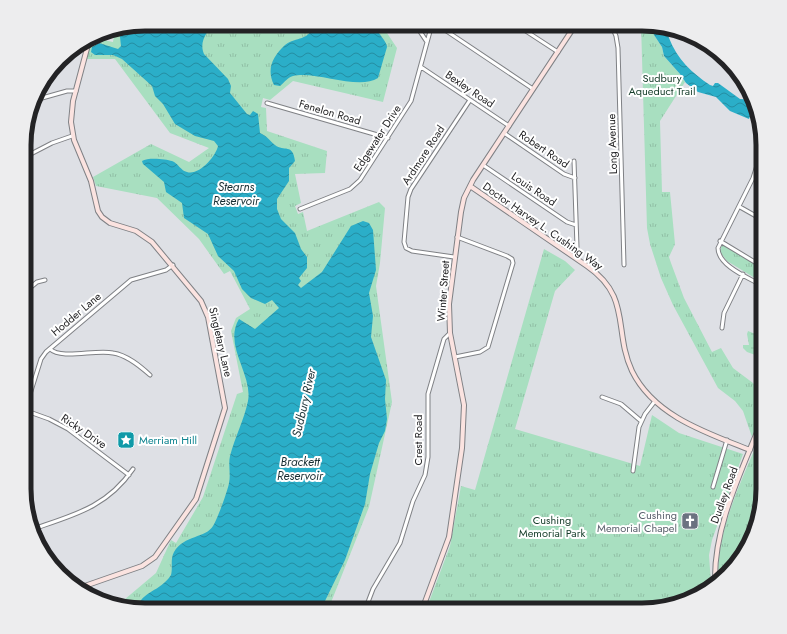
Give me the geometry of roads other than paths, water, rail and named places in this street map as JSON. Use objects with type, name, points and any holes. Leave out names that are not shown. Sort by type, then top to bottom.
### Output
[{"type":"street","points":[[420,31],[427,42]]},
{"type":"street","name":"Edgewater Drive","points":[[300,209],[356,185],[411,101],[430,31]]},
{"type":"street","points":[[446,31],[533,89]]},
{"type":"street","points":[[526,31],[558,52]]},
{"type":"street","name":"Winter Street","points":[[425,603],[447,545],[455,504],[465,418],[463,399],[450,333],[449,304],[454,257],[462,207],[470,186],[483,165],[572,31]]},
{"type":"street","name":"Long Avenue","points":[[614,31],[618,48],[624,265]]},
{"type":"street","name":"Singletary Lane","points":[[85,586],[142,566],[155,557],[196,499],[223,417],[225,398],[206,312],[198,297],[156,245],[144,236],[132,230],[110,223],[102,217],[96,203],[91,181],[72,136],[71,112],[88,46]]},
{"type":"street","name":"Bexley Road","points":[[421,67],[509,126]]},
{"type":"street","points":[[42,98],[68,91],[76,91]]},
{"type":"street","name":"Ardmore Road","points":[[454,257],[412,252],[406,248],[404,242],[408,197],[411,189],[470,100]]},
{"type":"street","name":"Fenelon Road","points":[[267,103],[388,138]]},
{"type":"street","name":"Robert Road","points":[[504,133],[564,174],[575,178]]},
{"type":"street","points":[[31,154],[52,143],[72,136]]},
{"type":"street","points":[[574,162],[577,247]]},
{"type":"street","name":"Louis Road","points":[[483,165],[567,222],[576,225]]},
{"type":"street","points":[[756,171],[740,207],[720,241],[718,248],[720,258],[756,282]]},
{"type":"street","name":"Doctor Harvey L. Cushing Way","points":[[470,186],[592,269],[606,283],[619,308],[624,348],[629,362],[640,384],[655,401],[680,419],[750,450]]},
{"type":"street","points":[[740,207],[756,216]]},
{"type":"street","points":[[455,357],[480,352],[488,347],[513,263],[507,256],[457,237]]},
{"type":"street","points":[[720,241],[756,263]]},
{"type":"street","name":"Hodder Lane","points":[[31,391],[41,359],[50,349],[131,280],[166,270],[173,265]]},
{"type":"street","points":[[722,328],[724,313],[743,274]]},
{"type":"street","points":[[31,287],[37,282],[45,280]]},
{"type":"street","name":"Crest Road","points":[[368,603],[373,589],[400,543],[413,501],[425,475],[428,461],[427,411],[429,389],[444,339],[450,333]]},
{"type":"street","points":[[50,349],[60,353],[116,353],[131,360],[150,375]]},
{"type":"street","points":[[602,398],[621,404],[641,421]]},
{"type":"street","points":[[633,470],[638,431],[641,421],[655,401]]},
{"type":"street","name":"Ricky Drive","points":[[31,412],[49,419],[68,430],[129,475]]},
{"type":"street","name":"Dudley Road","points":[[716,576],[716,556],[720,533],[756,435]]},
{"type":"street","points":[[713,487],[727,440]]},
{"type":"street","points":[[38,527],[78,514],[97,504],[115,491],[133,469]]},
{"type":"water","name":"Brackett Reservoir","points":[[208,31],[204,38],[202,46],[204,54],[228,79],[231,86],[230,93],[247,114],[250,115],[253,111],[258,114],[260,133],[278,147],[290,150],[294,155],[295,161],[289,168],[289,181],[277,199],[277,209],[281,219],[295,233],[301,249],[307,257],[307,268],[299,278],[301,281],[298,285],[301,288],[322,272],[351,226],[363,221],[369,223],[373,230],[376,270],[369,293],[373,316],[371,337],[386,380],[385,399],[387,419],[385,431],[379,443],[370,474],[365,504],[345,560],[325,603],[139,603],[147,594],[162,585],[171,575],[173,555],[178,546],[189,539],[210,530],[215,523],[230,480],[230,456],[248,401],[246,381],[234,339],[235,329],[239,319],[255,329],[279,308],[272,300],[265,304],[251,298],[242,289],[234,271],[218,256],[208,234],[184,218],[182,203],[166,192],[164,182],[143,164],[142,161],[148,159],[166,160],[174,162],[187,172],[197,171],[210,160],[218,146],[214,141],[195,136],[175,124],[163,104],[155,96],[152,86],[122,59],[113,55],[95,55],[91,52],[92,47],[99,43],[118,49],[121,46],[120,34],[130,32]]},
{"type":"water","points":[[311,31],[377,31],[387,45],[378,78],[370,81],[359,82],[302,75],[291,77],[280,86],[274,85],[271,68],[274,58],[289,42],[309,34]]},
{"type":"water","points":[[654,32],[669,35],[672,46],[676,53],[697,76],[713,86],[715,83],[718,83],[740,99],[746,99],[751,114],[749,119],[730,111],[716,97],[698,92],[686,83],[664,56],[662,47],[654,35]]},
{"type":"place","name":"Merriam Hill","points":[[126,440]]},
{"type":"place","name":"Cushing Memorial Chapel","points":[[690,521]]},
{"type":"park label","name":"Sudbury Aqueduct Trail","points":[[662,84]]},
{"type":"park label","name":"Cushing Memorial Park","points":[[552,526]]},
{"type":"water label","name":"Stearns Reservoir","points":[[236,194]]},
{"type":"water label","name":"Sudbury River","points":[[304,403]]}]
